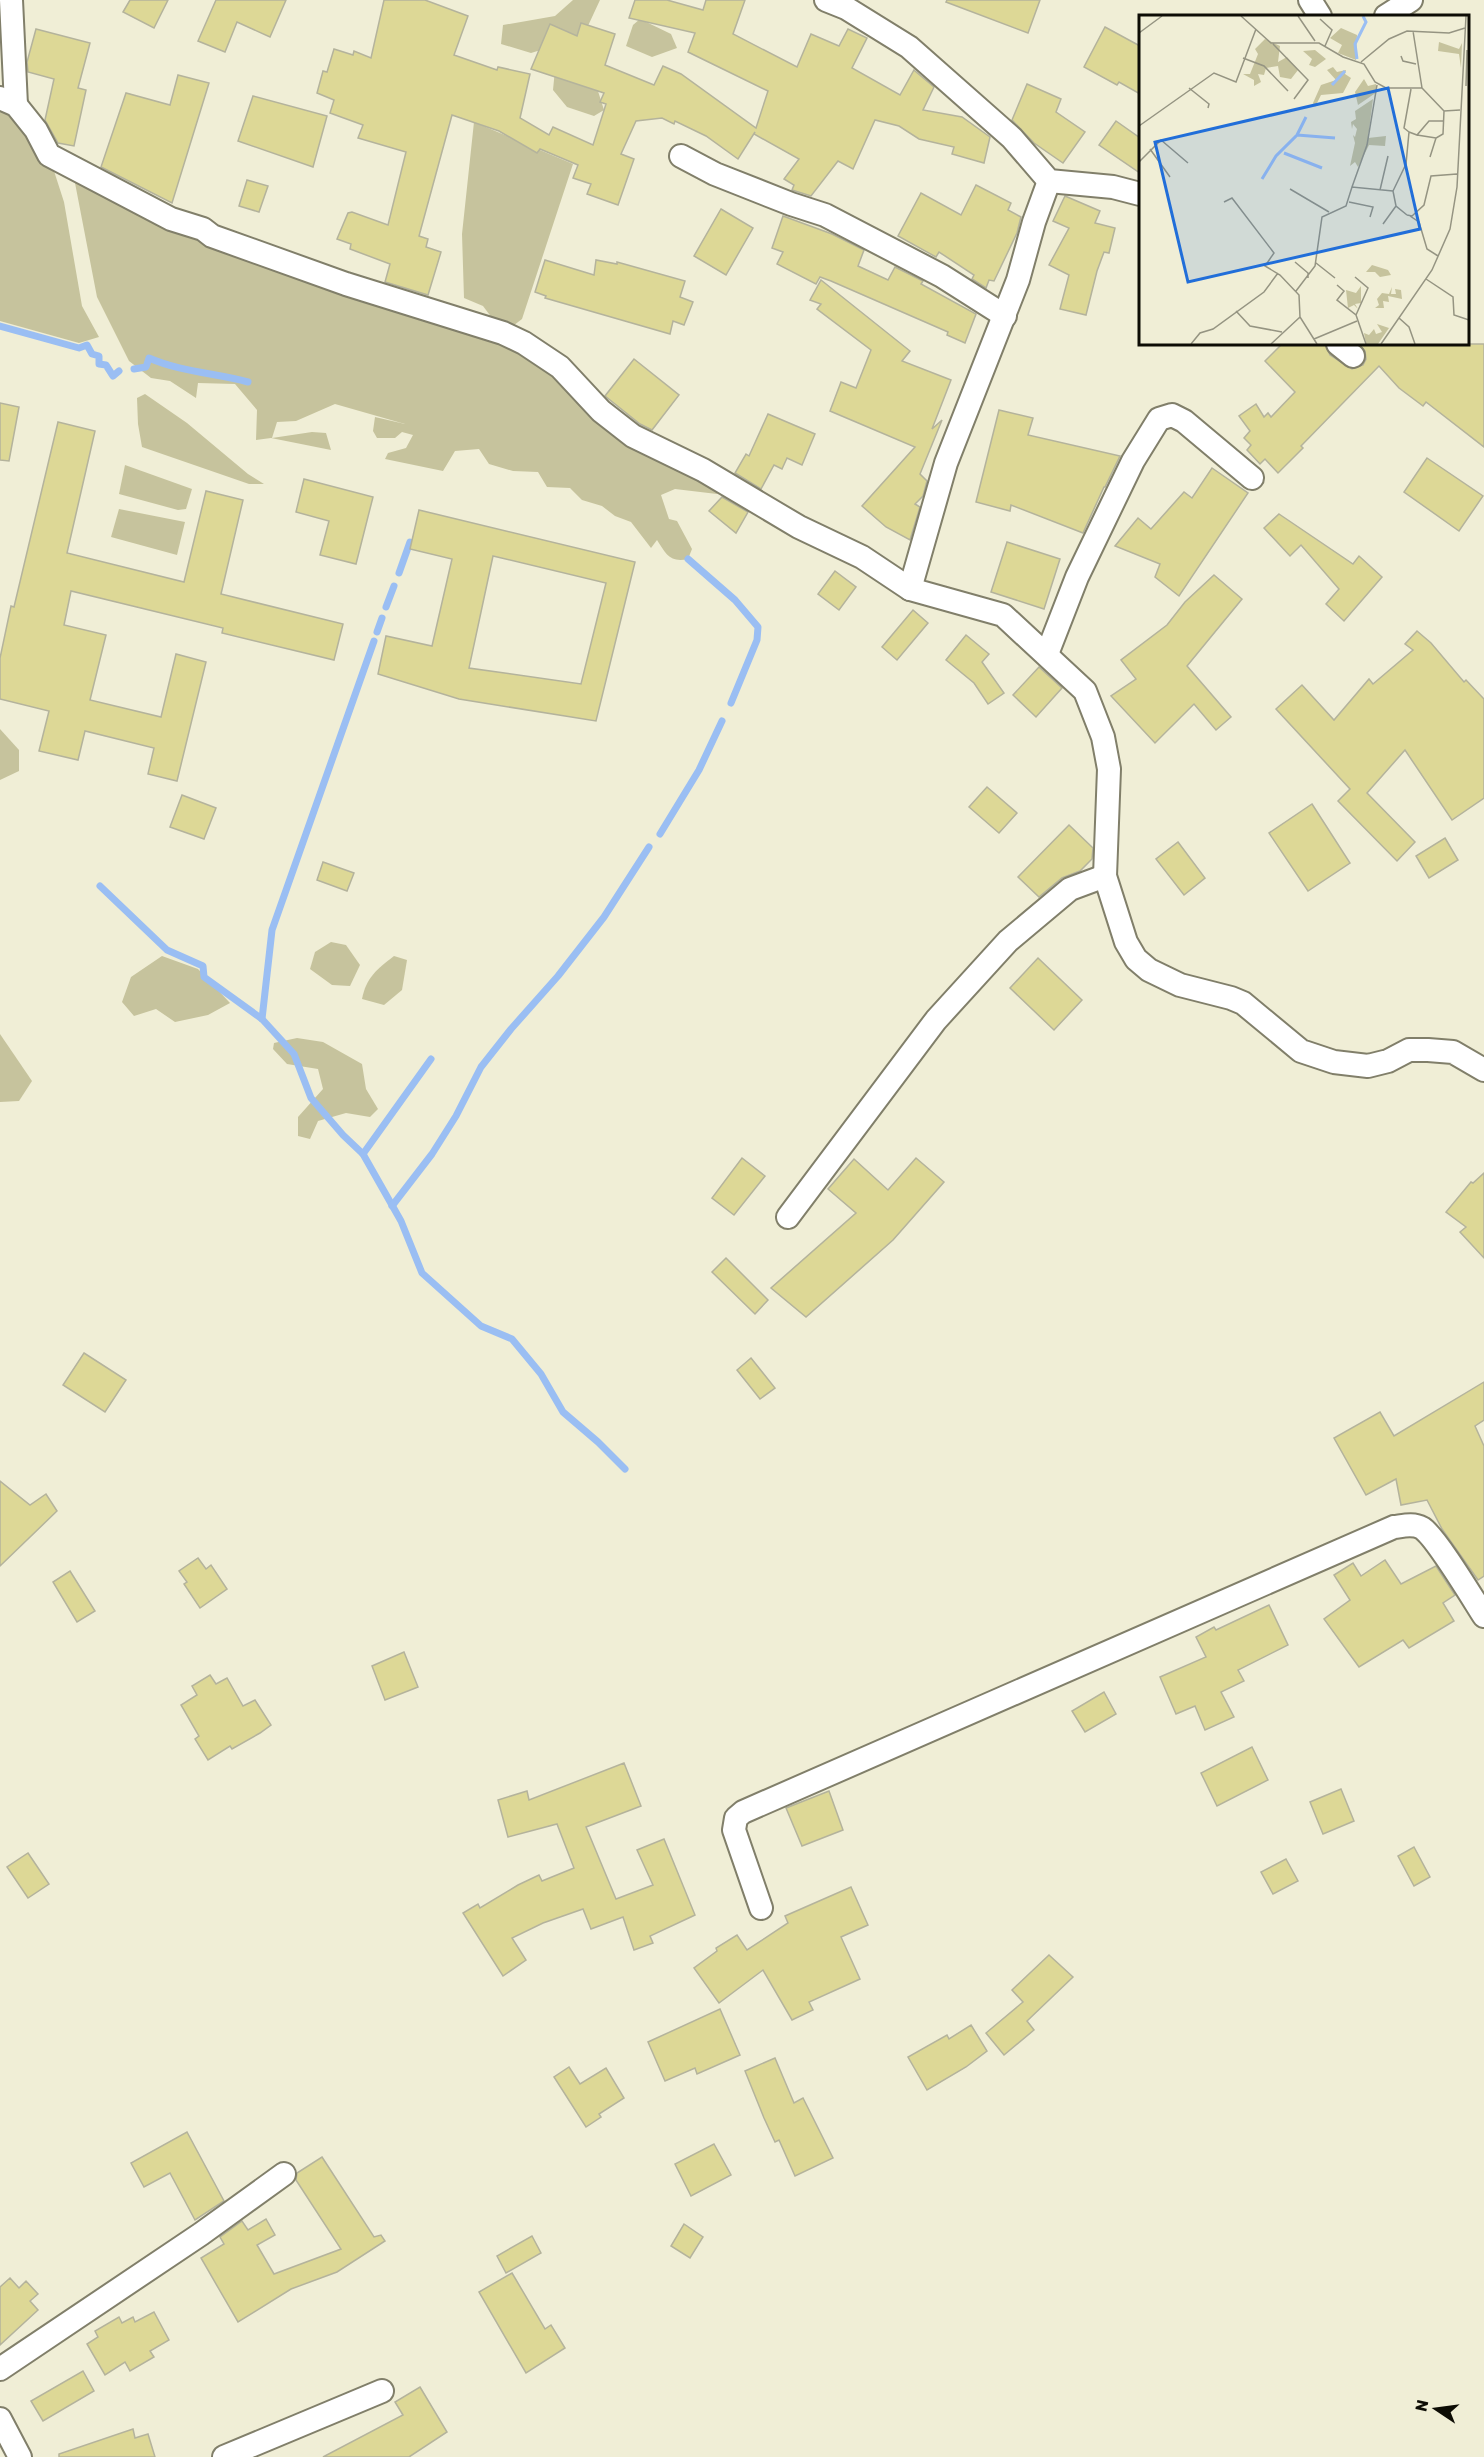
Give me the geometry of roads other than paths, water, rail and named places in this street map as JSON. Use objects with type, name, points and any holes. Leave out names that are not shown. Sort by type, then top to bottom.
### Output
[{"type":"street","points":[[0,10],[3,0]]},
{"type":"street","points":[[11,0],[8,101],[36,129],[50,155],[171,219],[203,229],[212,236],[346,284],[503,333],[524,343],[560,367],[601,411],[633,436],[703,470],[824,540],[862,557],[910,590],[1003,615],[1085,691],[1103,737],[1109,769],[1105,876],[1126,942],[1136,959],[1149,970],[1180,985],[1231,998],[1243,1004],[1301,1051],[1334,1062],[1368,1066],[1388,1061],[1409,1050],[1428,1050],[1453,1052],[1484,1070]]},
{"type":"street","points":[[826,0],[846,8],[909,46],[1012,138],[1049,181],[1113,187],[1139,194]]},
{"type":"street","points":[[1310,0],[1319,15]]},
{"type":"street","points":[[1388,15],[1411,0]]},
{"type":"street","points":[[681,156],[715,174],[790,204],[825,215],[942,276],[1005,316]]},
{"type":"street","points":[[910,590],[946,463],[1005,316],[1049,181]]},
{"type":"street","points":[[1047,654],[1077,577],[1133,462],[1159,419],[1172,415],[1184,421],[1252,478]]},
{"type":"street","points":[[788,1217],[936,1020],[992,958],[1008,941],[1070,890],[1105,876]]},
{"type":"street","points":[[761,1908],[734,1830],[736,1818],[743,1812],[1394,1527],[1409,1524],[1422,1528],[1436,1543],[1484,1616]]},
{"type":"street","points":[[0,2369],[201,2234],[284,2174]]},
{"type":"street","points":[[224,2457],[382,2391]]},
{"type":"street","points":[[0,2419],[20,2457]]},
{"type":"waterway","points":[[0,326],[79,348],[87,345],[92,354],[99,356],[99,364],[106,365],[113,376],[119,371]]},
{"type":"waterway","points":[[134,369],[146,367],[149,358],[173,366],[248,382]]},
{"type":"waterway","points":[[399,573],[410,542]]},
{"type":"waterway","points":[[688,559],[735,600],[758,627],[757,640],[731,703]]},
{"type":"waterway","points":[[386,607],[394,586]]},
{"type":"waterway","points":[[377,632],[382,618]]},
{"type":"waterway","points":[[262,1019],[272,930],[374,641]]},
{"type":"waterway","points":[[660,834],[699,770],[722,721]]},
{"type":"waterway","points":[[392,1206],[432,1154],[456,1116],[481,1067],[558,976],[604,917],[649,847]]},
{"type":"waterway","points":[[100,886],[167,950],[203,966],[204,977],[262,1019],[294,1054],[311,1098],[363,1154],[401,1221],[422,1273],[481,1326],[512,1339],[541,1374],[563,1412],[625,1469]]},
{"type":"waterway","points":[[363,1154],[431,1059]]}]
